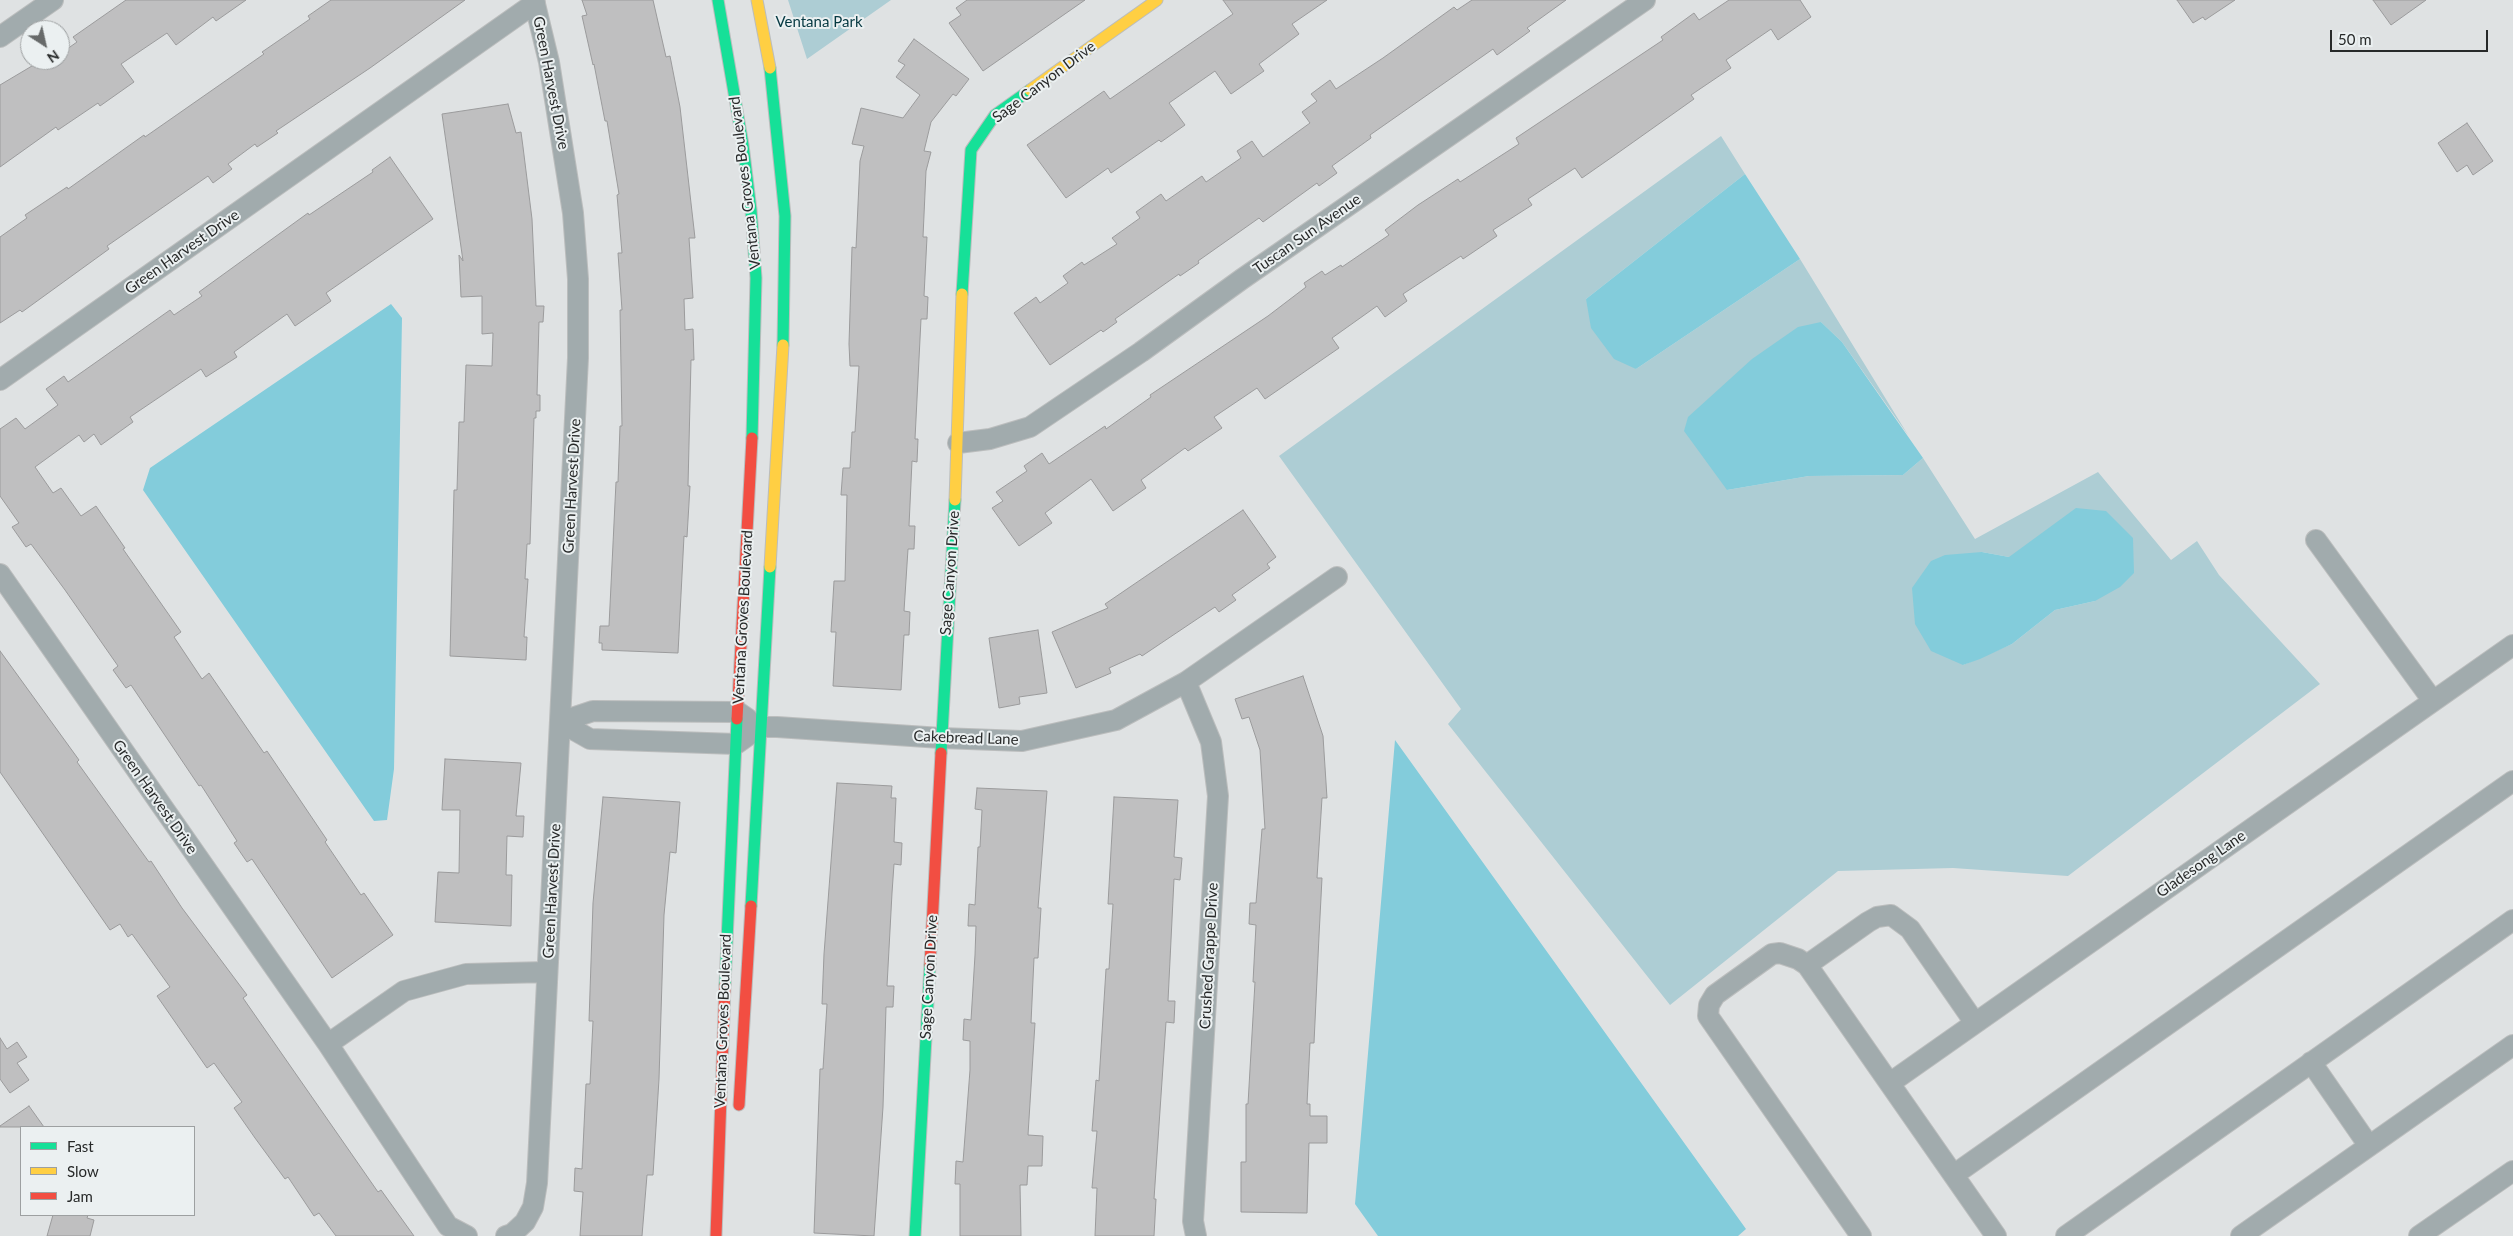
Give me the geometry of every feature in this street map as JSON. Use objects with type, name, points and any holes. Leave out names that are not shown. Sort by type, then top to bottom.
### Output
[{"type":"street","points":[[0,37],[53,0]]},
{"type":"street","name":"Ventana Groves Boulevard","points":[[716,1236],[736,744],[752,444],[756,278],[751,210],[743,145],[718,0]]},
{"type":"street","name":"Ventana Groves Boulevard","points":[[738,1116],[783,350],[785,216],[774,97],[757,0]]},
{"type":"street","name":"Sage Canyon Drive","points":[[915,1236],[958,443],[958,364],[971,150],[995,115],[1157,0]]},
{"type":"street","name":"Tuscan Sun Avenue","points":[[958,443],[990,439],[1030,427],[1142,352],[1250,274],[1645,0]]},
{"type":"street","name":"Green Harvest Drive","points":[[0,380],[535,2],[562,138],[573,213],[578,280],[578,358],[537,1184],[533,1207],[525,1222],[512,1234],[506,1236]]},
{"type":"street","points":[[2316,540],[2433,701]]},
{"type":"street","name":"Green Harvest Drive","points":[[0,574],[328,1044],[448,1226],[468,1236]]},
{"type":"street","name":"Cakebread Lane","points":[[760,727],[1022,741],[1116,720],[1186,682],[1337,577]]},
{"type":"street","name":"Gladesong Lane","points":[[1890,1082],[2513,645]]},
{"type":"street","name":"Crushed Grappe Drive","points":[[1186,682],[1211,742],[1218,796],[1194,1211],[1196,1236]]},
{"type":"street","points":[[593,711],[738,712],[760,727],[736,744],[590,739],[560,722],[593,711]]},
{"type":"street","points":[[1955,1174],[2513,780]]},
{"type":"street","points":[[1807,965],[1868,922],[1877,917],[1891,915],[1910,929],[1975,1023]]},
{"type":"street","points":[[2066,1236],[2513,920]]},
{"type":"street","points":[[1861,1236],[1708,1016],[1708,1005],[1715,995],[1765,957],[1780,953],[1798,959],[1807,965],[1955,1174],[1996,1236]]},
{"type":"street","name":"Green Harvest Drive","points":[[328,1044],[404,991],[466,974],[547,972]]},
{"type":"street","points":[[2241,1236],[2513,1045]]},
{"type":"street","points":[[2311,1062],[2369,1146]]},
{"type":"street","points":[[2419,1236],[2513,1171]]},
{"type":"green space","name":"Ventana Park","points":[[788,0],[891,0],[807,59]]},
{"type":"green space","points":[[1721,136],[1745,174],[1586,299],[1636,369],[1800,259],[1908,435],[1842,342],[1821,322],[1727,490],[1809,476],[1903,475],[1923,458],[1975,539],[2098,472],[2171,560],[2197,541],[2219,575],[2320,684],[2068,876],[1953,868],[1838,871],[1670,1005],[1448,724],[1461,709],[1279,456]],"holes":[[[1982,552],[2009,557],[2095,601],[2055,610],[2012,644],[1963,665]]]},
{"type":"water","points":[[1745,174],[1800,259],[1636,369],[1614,359],[1591,328],[1586,299]]},
{"type":"water","points":[[391,304],[402,318],[394,769],[387,820],[374,821],[143,490],[150,468]]},
{"type":"water","points":[[1821,322],[1842,342],[1923,458],[1903,475],[1809,476],[1727,490],[1684,431],[1688,417],[1752,359],[1798,327]]},
{"type":"water","points":[[2076,508],[2106,511],[2133,538],[2134,573],[2120,587],[2095,601],[2055,610],[2012,644],[1963,665],[1931,651],[1915,624],[1912,588],[1931,561],[1945,555],[1982,552],[2009,557]]},
{"type":"water","points":[[1395,740],[1746,1229],[1738,1236],[1378,1236],[1355,1204]]},
{"type":"building","points":[[126,0],[246,0],[216,21],[213,17],[176,45],[167,33],[121,64],[134,82],[100,106],[98,103],[58,130],[56,127],[0,167],[0,85],[25,70],[70,70],[70,47],[77,42],[73,37]]},
{"type":"building","points":[[331,0],[465,0],[370,68],[276,131],[278,133],[257,147],[255,144],[228,164],[232,169],[213,183],[208,176],[107,246],[109,249],[22,312],[20,310],[0,323],[0,237],[27,218],[25,215],[67,187],[68,189],[264,54],[262,52],[310,19],[308,16]]},
{"type":"building","points":[[582,0],[653,0],[666,57],[670,56],[680,107],[695,238],[689,238],[693,298],[684,299],[685,330],[693,329],[694,360],[691,360],[688,486],[690,486],[687,537],[684,536],[678,653],[602,650],[602,643],[599,643],[600,626],[609,626],[616,482],[618,482],[620,426],[622,426],[620,310],[622,310],[618,253],[622,253],[617,195],[619,194],[607,121],[605,121],[582,16],[587,15]]},
{"type":"building","points":[[967,0],[1085,0],[983,71],[949,23],[961,15],[956,8]]},
{"type":"building","points":[[1223,0],[1327,0],[1292,24],[1299,34],[1259,64],[1264,71],[1231,94],[1215,71],[1169,103],[1185,125],[1161,142],[1159,140],[1111,173],[1108,168],[1066,198],[1027,145],[1104,91],[1110,99],[1233,14]]},
{"type":"building","points":[[1472,0],[1566,0],[1527,28],[1530,31],[1497,55],[1493,49],[1370,135],[1371,138],[1332,166],[1337,173],[1319,186],[1317,183],[1263,222],[1259,218],[1198,261],[1199,263],[1180,276],[1179,274],[1115,319],[1117,322],[1103,332],[1101,330],[1050,365],[1014,313],[1036,297],[1040,303],[1068,283],[1063,276],[1082,262],[1084,265],[1117,244],[1112,238],[1140,218],[1136,212],[1161,194],[1166,201],[1202,176],[1206,182],[1241,158],[1237,151],[1252,141],[1263,157],[1310,123],[1302,112],[1317,101],[1311,94],[1330,80],[1336,89],[1454,7],[1457,10]]},
{"type":"building","points":[[1729,0],[1800,0],[1811,17],[1778,40],[1771,29],[1726,60],[1731,68],[1691,95],[1694,99],[1582,178],[1575,168],[1528,199],[1532,205],[1493,230],[1497,236],[1463,259],[1461,256],[1403,294],[1407,301],[1385,317],[1377,306],[1332,338],[1339,348],[1265,399],[1257,388],[1214,417],[1222,428],[1188,451],[1185,448],[1141,480],[1146,488],[1113,511],[1091,479],[1045,513],[1052,523],[1019,546],[992,508],[1003,501],[996,492],[1027,471],[1024,466],[1042,453],[1049,464],[1105,426],[1106,429],[1151,397],[1150,395],[1268,316],[1306,287],[1304,283],[1322,271],[1325,275],[1341,265],[1342,267],[1389,235],[1385,230],[1418,205],[1458,179],[1460,182],[1519,144],[1516,138],[1663,40],[1661,37],[1694,13],[1699,20]]},
{"type":"building","points":[[2177,0],[2235,0],[2205,20],[2203,17],[2193,23]]},
{"type":"building","points":[[2373,0],[2426,0],[2391,25]]},
{"type":"building","points":[[914,39],[969,79],[956,96],[953,94],[931,122],[924,151],[931,152],[926,171],[923,237],[927,237],[924,296],[928,297],[927,319],[921,319],[915,439],[918,439],[917,462],[912,461],[909,526],[915,526],[914,549],[908,549],[904,611],[910,612],[909,635],[904,635],[901,690],[833,686],[836,632],[831,632],[834,581],[845,581],[847,495],[841,495],[843,468],[850,468],[852,432],[855,432],[859,366],[850,366],[849,344],[852,247],[856,248],[860,161],[864,146],[852,144],[861,108],[903,118],[920,95],[896,77],[905,65],[898,61]]},
{"type":"building","points":[[508,104],[516,133],[521,132],[532,219],[536,306],[544,306],[543,322],[539,322],[537,395],[540,395],[540,411],[536,411],[536,418],[534,418],[530,544],[527,544],[525,579],[528,579],[524,637],[527,637],[526,660],[450,656],[454,490],[457,490],[459,422],[464,422],[466,365],[492,366],[493,333],[482,334],[482,296],[461,297],[459,255],[463,261],[442,114]]},
{"type":"building","points":[[2467,123],[2493,161],[2473,175],[2467,165],[2457,172],[2438,143]]},
{"type":"building","points":[[390,157],[433,219],[326,293],[331,301],[295,326],[287,314],[234,352],[237,357],[206,377],[201,369],[130,417],[133,422],[101,445],[94,434],[84,442],[79,435],[35,467],[53,493],[61,488],[81,516],[96,506],[125,548],[123,549],[181,632],[174,637],[202,679],[209,673],[264,753],[267,751],[327,840],[325,842],[361,895],[364,893],[393,935],[332,978],[252,859],[247,862],[234,843],[237,841],[201,785],[199,786],[131,685],[126,688],[113,670],[118,666],[65,590],[31,544],[26,547],[12,527],[19,523],[0,496],[0,429],[16,418],[25,429],[58,405],[46,389],[64,376],[68,382],[170,310],[174,315],[202,296],[199,292],[308,213],[309,215],[373,172],[372,170]]},
{"type":"building","points":[[1243,510],[1276,557],[1267,564],[1270,568],[1232,595],[1236,600],[1219,612],[1215,607],[1142,656],[1140,654],[1109,668],[1111,673],[1076,688],[1052,632],[1108,608],[1105,604]]},
{"type":"building","points":[[1038,630],[1047,693],[1019,697],[1020,704],[999,708],[989,638]]},
{"type":"building","points":[[0,651],[79,760],[77,762],[247,995],[243,998],[378,1192],[381,1190],[414,1236],[336,1236],[319,1213],[314,1216],[288,1177],[285,1179],[255,1138],[234,1108],[242,1102],[214,1063],[207,1068],[157,996],[170,987],[132,934],[128,937],[120,924],[110,930],[0,772]]},
{"type":"building","points":[[1303,676],[1323,736],[1327,798],[1322,798],[1317,878],[1322,878],[1314,1043],[1310,1043],[1307,1104],[1310,1104],[1310,1116],[1327,1116],[1327,1143],[1309,1143],[1307,1213],[1241,1212],[1241,1162],[1246,1162],[1246,1104],[1248,1104],[1255,982],[1253,982],[1256,925],[1249,924],[1250,903],[1256,903],[1262,829],[1265,829],[1260,750],[1249,717],[1242,719],[1235,699]]},
{"type":"building","points":[[445,759],[521,763],[516,816],[524,816],[523,837],[507,836],[506,875],[512,875],[511,926],[435,922],[438,872],[459,873],[460,810],[442,810]]},
{"type":"building","points":[[837,783],[892,786],[891,798],[896,798],[894,842],[902,843],[901,865],[894,864],[887,986],[894,986],[893,1007],[886,1007],[883,1107],[874,1236],[814,1233],[820,1069],[823,1069],[827,1004],[822,1004],[824,954]]},
{"type":"building","points":[[977,788],[1047,791],[1038,908],[1041,908],[1038,958],[1034,958],[1031,1023],[1035,1023],[1028,1135],[1043,1136],[1042,1166],[1028,1166],[1027,1185],[1020,1185],[1021,1236],[960,1236],[960,1184],[955,1184],[956,1161],[963,1162],[970,1070],[970,1041],[963,1040],[964,1019],[971,1020],[975,955],[976,926],[968,926],[969,904],[975,905],[978,847],[980,847],[982,810],[975,809]]},
{"type":"building","points":[[603,797],[680,802],[676,853],[670,852],[664,915],[659,1079],[653,1175],[647,1175],[642,1236],[580,1236],[583,1192],[574,1191],[575,1168],[582,1169],[586,1084],[590,1084],[593,1021],[589,1021],[593,903]]},
{"type":"building","points":[[1114,797],[1178,800],[1174,857],[1182,858],[1180,880],[1174,879],[1168,1001],[1175,1001],[1174,1023],[1166,1022],[1154,1199],[1156,1199],[1154,1236],[1095,1236],[1097,1188],[1092,1188],[1097,1131],[1092,1131],[1096,1080],[1099,1081],[1106,969],[1109,969],[1113,904],[1108,904]]},
{"type":"building","points":[[0,1038],[7,1049],[17,1042],[27,1057],[17,1063],[29,1080],[10,1093],[0,1079]]},
{"type":"building","points":[[29,1106],[43,1126],[0,1127]]},
{"type":"building","points":[[53,1216],[88,1216],[87,1218],[94,1220],[90,1236],[47,1236]]},
{"type":"traffic: fast","points":[[718,0],[743,145],[751,210],[756,278],[752,438]]},
{"type":"traffic: fast","points":[[770,68],[785,216],[783,345]]},
{"type":"traffic: fast","points":[[962,294],[971,150],[995,115],[1030,90]]},
{"type":"traffic: fast","points":[[941,753],[955,500]]},
{"type":"traffic: fast","points":[[751,906],[770,567]]},
{"type":"traffic: fast","points":[[725,985],[737,719]]},
{"type":"traffic: fast","points":[[915,1236],[930,965]]},
{"type":"traffic: slow","points":[[757,0],[770,68]]},
{"type":"traffic: slow","points":[[1030,90],[1157,0]]},
{"type":"traffic: slow","points":[[955,500],[962,294]]},
{"type":"traffic: slow","points":[[770,567],[783,345]]},
{"type":"traffic: jam","points":[[737,719],[752,438]]},
{"type":"traffic: jam","points":[[930,965],[941,753]]},
{"type":"traffic: jam","points":[[739,1105],[751,906]]},
{"type":"traffic: jam","points":[[716,1236],[725,985]]}]
